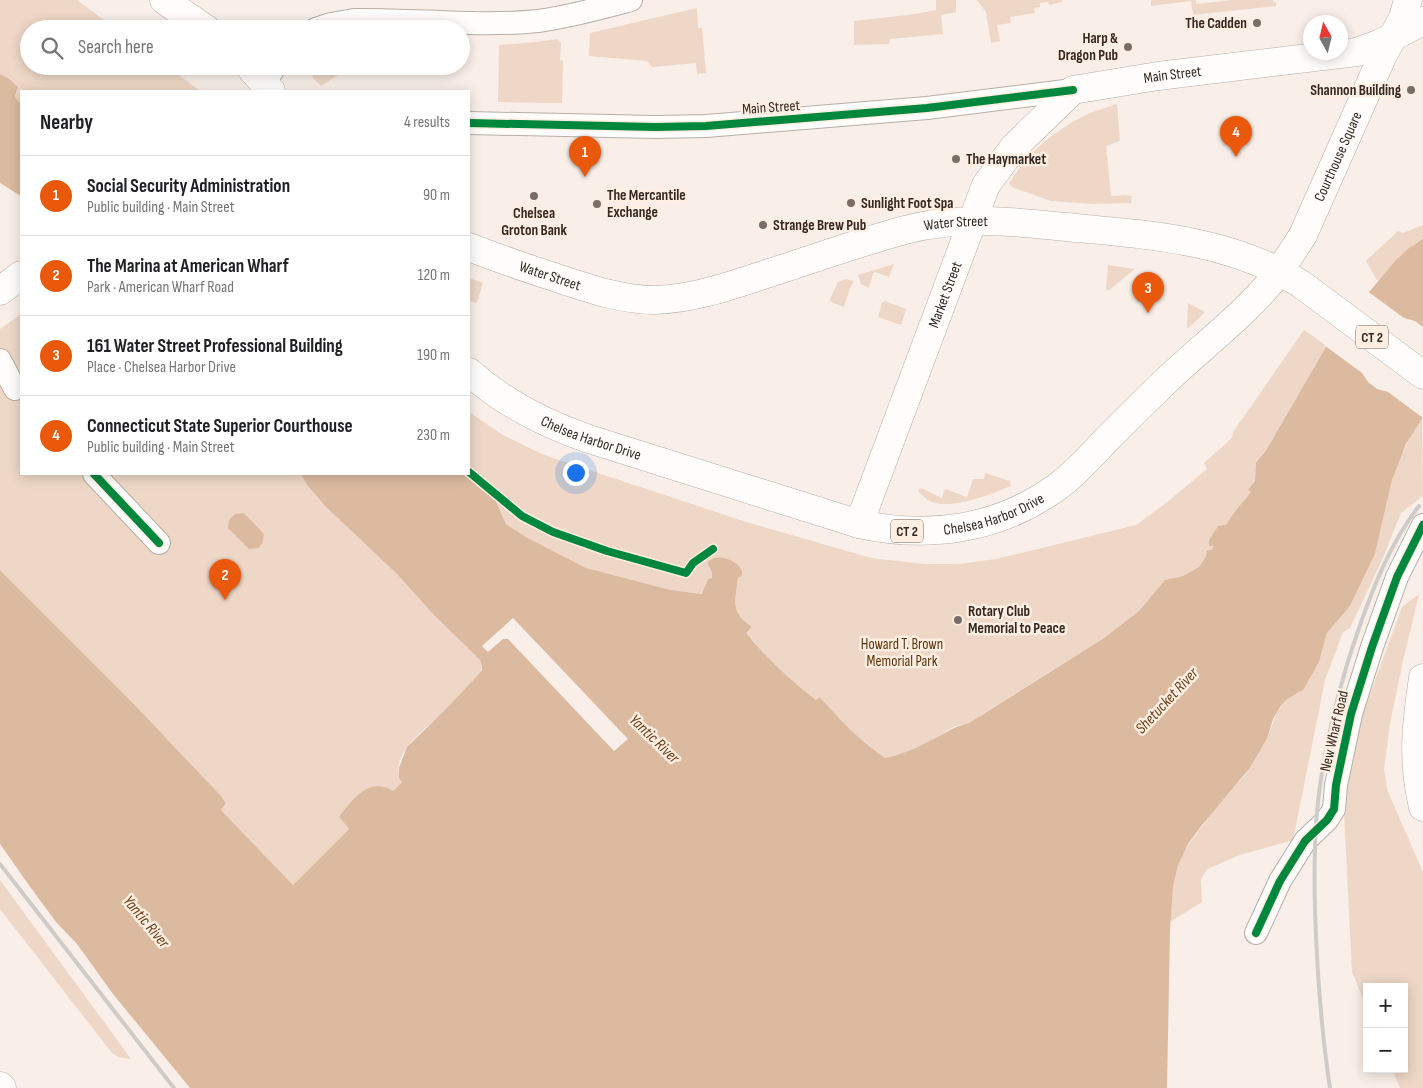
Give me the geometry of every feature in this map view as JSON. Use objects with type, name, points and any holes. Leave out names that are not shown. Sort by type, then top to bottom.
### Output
[{"type":"main road","points":[[164,0],[193,20]]},
{"type":"main road","name":"Courthouse Square","points":[[1279,272],[1303,235],[1382,57],[1402,18],[1408,0]]},
{"type":"main road","name":"Main Street","points":[[1073,90],[1168,74],[1349,53],[1368,49],[1423,21]]},
{"type":"main road","name":"Market Street","points":[[859,524],[986,185],[1002,162],[1028,133],[1073,90]]},
{"type":"main road","name":"Water Street","points":[[470,247],[590,289],[632,298],[668,299],[733,285],[905,230],[934,225],[972,221],[1022,222],[1183,240],[1237,255],[1279,272],[1321,299],[1423,375]]},
{"type":"main road","name":"Chelsea Harbor Drive","points":[[470,373],[515,406],[545,422],[577,435],[859,524],[896,531],[948,530],[991,521],[1015,512],[1037,501],[1058,486],[1078,469],[1174,373],[1244,310],[1279,272]]},
{"type":"main road","points":[[0,291],[20,276]]},
{"type":"main road","points":[[1423,678],[1416,731],[1415,758],[1423,807]]},
{"type":"street","points":[[470,22],[539,21],[632,0]]},
{"type":"street","name":"Main Street","points":[[470,123],[656,127],[706,126],[945,107],[1073,90]]},
{"type":"street","points":[[0,360],[12,387]]},
{"type":"street","points":[[95,475],[159,543]]},
{"type":"street","name":"New Wharf Road","points":[[1256,932],[1280,881],[1305,841],[1327,820],[1334,809],[1336,785],[1351,714],[1372,647],[1397,578],[1423,525]]},
{"type":"green space","points":[[0,0],[77,0],[104,20],[20,20],[20,75],[179,75],[199,90],[20,90],[20,104],[15,97],[18,90],[8,78],[0,74]]},
{"type":"green space","points":[[936,0],[956,0],[956,12],[941,15],[943,34],[890,39],[889,44],[854,45],[854,21],[936,10]]},
{"type":"green space","points":[[977,0],[1062,0],[1062,2],[1049,5],[1048,2],[1040,3],[1040,7],[1034,8],[1035,13],[1010,17],[1011,23],[997,25],[1000,41],[991,43],[986,12]]},
{"type":"green space","points":[[1151,0],[1196,0],[1196,4],[1233,0],[1273,0],[1276,2],[1276,6],[1193,15],[1191,1],[1151,6]]},
{"type":"green space","points":[[697,8],[698,28],[702,28],[706,73],[697,74],[696,63],[652,67],[647,61],[589,56],[590,33]]},
{"type":"green space","points":[[558,39],[561,43],[560,60],[563,61],[562,103],[498,102],[499,45]]},
{"type":"green space","points":[[312,75],[338,75],[321,86]]},
{"type":"green space","points":[[1117,104],[1120,141],[1106,146],[1111,196],[1132,196],[1131,203],[1093,204],[1051,201],[1012,187],[1009,184],[1015,173],[1031,154],[1049,138],[1084,116]]},
{"type":"green space","points":[[1423,225],[1423,240],[1413,245],[1379,281],[1377,280],[1366,261],[1398,231],[1403,233]]},
{"type":"green space","points":[[894,264],[889,277],[875,272],[869,288],[861,284],[858,275]]},
{"type":"green space","points":[[1108,265],[1135,269],[1109,290],[1106,290]]},
{"type":"green space","points":[[470,278],[483,283],[477,303],[470,301]]},
{"type":"green space","points":[[846,279],[854,281],[844,307],[831,302],[830,299],[838,282]]},
{"type":"green space","points":[[885,301],[906,309],[901,325],[878,317],[882,303]]},
{"type":"green space","points":[[1188,303],[1205,312],[1187,329]]},
{"type":"green space","points":[[20,315],[20,475],[302,475],[307,485],[325,506],[397,574],[432,613],[480,660],[482,668],[478,675],[444,712],[411,742],[404,752],[399,772],[402,782],[393,791],[376,787],[368,789],[355,797],[339,817],[349,829],[293,885],[221,810],[226,803],[221,796],[131,701],[0,570],[0,329]]},
{"type":"green space","name":"Howard T. Brown Memorial Park","points":[[1304,330],[1327,346],[1265,452],[1256,461],[1255,481],[1252,492],[1233,513],[1227,524],[1218,526],[1209,540],[1214,549],[1207,551],[1199,567],[1183,576],[1165,580],[1139,611],[1104,638],[969,723],[955,726],[925,744],[901,754],[885,758],[850,729],[820,697],[816,700],[788,677],[746,633],[752,627],[745,622],[737,611],[735,600],[738,578],[743,575],[734,562],[718,558],[707,563],[712,572],[712,578],[708,580],[703,594],[671,590],[586,568],[526,537],[506,524],[494,497],[464,475],[470,475],[470,413],[503,435],[544,455],[743,521],[871,558],[924,564],[959,564],[996,559],[1136,525],[1207,469],[1204,463],[1232,438],[1233,432]]},
{"type":"green space","points":[[1422,418],[1423,496],[1401,513],[1382,560],[1350,628],[1343,632],[1325,680],[1293,840],[1240,855],[1207,869],[1201,879],[1202,902],[1170,922],[1173,887],[1178,865],[1184,851],[1217,806],[1245,775],[1267,739],[1277,712],[1286,700],[1299,693],[1319,662],[1327,633],[1350,606],[1375,554],[1392,480],[1398,463],[1412,433]]},
{"type":"green space","points":[[985,473],[1010,481],[1011,486],[970,500],[948,504],[938,504],[930,501],[918,491],[921,488],[942,498],[945,489],[967,497],[973,479],[984,479]]},
{"type":"green space","points":[[1419,594],[1390,723],[1384,770],[1388,792],[1423,872],[1423,1088],[1400,1088],[1394,1073],[1408,1073],[1408,983],[1363,983],[1363,998],[1352,972],[1344,812],[1354,738],[1402,607]]},
{"type":"green space","points":[[0,880],[131,1059],[118,1057],[112,1053],[0,909]]},
{"type":"water","points":[[0,74],[18,87],[15,97],[20,104],[20,195],[0,183]]},
{"type":"water","points":[[1423,239],[1423,417],[1406,444],[1392,480],[1375,554],[1350,606],[1327,633],[1319,662],[1303,690],[1286,700],[1280,707],[1273,719],[1267,739],[1249,769],[1202,825],[1188,844],[1178,865],[1173,887],[1170,930],[1167,1088],[190,1088],[113,994],[77,944],[56,922],[0,844],[0,570],[131,701],[221,796],[226,803],[221,810],[293,885],[349,829],[339,817],[355,797],[368,788],[376,786],[393,791],[402,782],[399,778],[399,768],[407,747],[478,675],[482,670],[482,666],[480,660],[432,613],[397,574],[325,506],[307,485],[302,475],[464,475],[494,497],[506,524],[526,537],[586,568],[671,590],[702,594],[708,579],[712,578],[712,572],[707,563],[711,559],[718,557],[728,559],[737,565],[742,572],[742,576],[738,578],[735,600],[740,616],[752,627],[746,633],[771,660],[816,700],[820,697],[850,729],[885,758],[916,748],[952,729],[969,723],[1104,638],[1139,611],[1165,580],[1183,576],[1199,567],[1207,551],[1213,549],[1213,546],[1209,546],[1209,540],[1218,526],[1227,524],[1251,492],[1248,490],[1255,481],[1256,462],[1265,452],[1333,335],[1396,260]]},
{"type":"water","points":[[244,513],[264,534],[262,544],[258,548],[249,549],[228,528],[229,520],[235,514]]},
{"type":"pier","points":[[1366,290],[1404,318],[1415,321],[1423,327],[1423,418],[1388,392],[1377,389],[1368,382],[1362,373],[1324,345],[1331,333]]},
{"type":"pier","points":[[513,618],[628,739],[614,751],[508,639],[503,639],[488,652],[482,646]]},
{"type":"railway","points":[[1330,1088],[1320,1000],[1315,911],[1316,822],[1319,793],[1335,709],[1359,628],[1384,564],[1400,534],[1419,506]]},
{"type":"railway","points":[[0,864],[174,1088]]},
{"type":"cycle path","points":[[470,123],[655,127],[706,126],[927,108],[1073,90]]},
{"type":"cycle path","points":[[470,473],[522,516],[553,532],[607,551],[686,573],[693,563],[713,549]]},
{"type":"cycle path","points":[[95,475],[159,543]]},
{"type":"cycle path","points":[[1256,933],[1280,881],[1305,841],[1327,820],[1334,809],[1336,785],[1351,714],[1397,577],[1423,525]]},
{"type":"place","name":"The Cadden","points":[[1257,23]]},
{"type":"place","name":"Harp & Dragon Pub","points":[[1128,47]]},
{"type":"place","name":"Shannon Building","points":[[1411,90]]},
{"type":"place","name":"Connecticut State Superior Courthouse","points":[[1236,157]]},
{"type":"place","name":"The Haymarket","points":[[956,159]]},
{"type":"place","name":"Social Security Administration","points":[[585,177]]},
{"type":"place","name":"Chelsea Groton Bank","points":[[534,196]]},
{"type":"place","name":"Sunlight Foot Spa","points":[[851,203]]},
{"type":"place","name":"The Mercantile Exchange","points":[[597,204]]},
{"type":"place","name":"Strange Brew Pub","points":[[763,225]]},
{"type":"place","name":"161 Water Street Professional Building","points":[[1148,313]]},
{"type":"place","name":"The Marina at American Wharf","points":[[225,600]]},
{"type":"place","name":"Rotary Club Memorial to Peace","points":[[958,620]]},
{"type":"water label","name":"Shetucket River","points":[[1166,700]]},
{"type":"water label","name":"Yantic River","points":[[655,738]]},
{"type":"water label","name":"Yantic River","points":[[147,921]]}]
